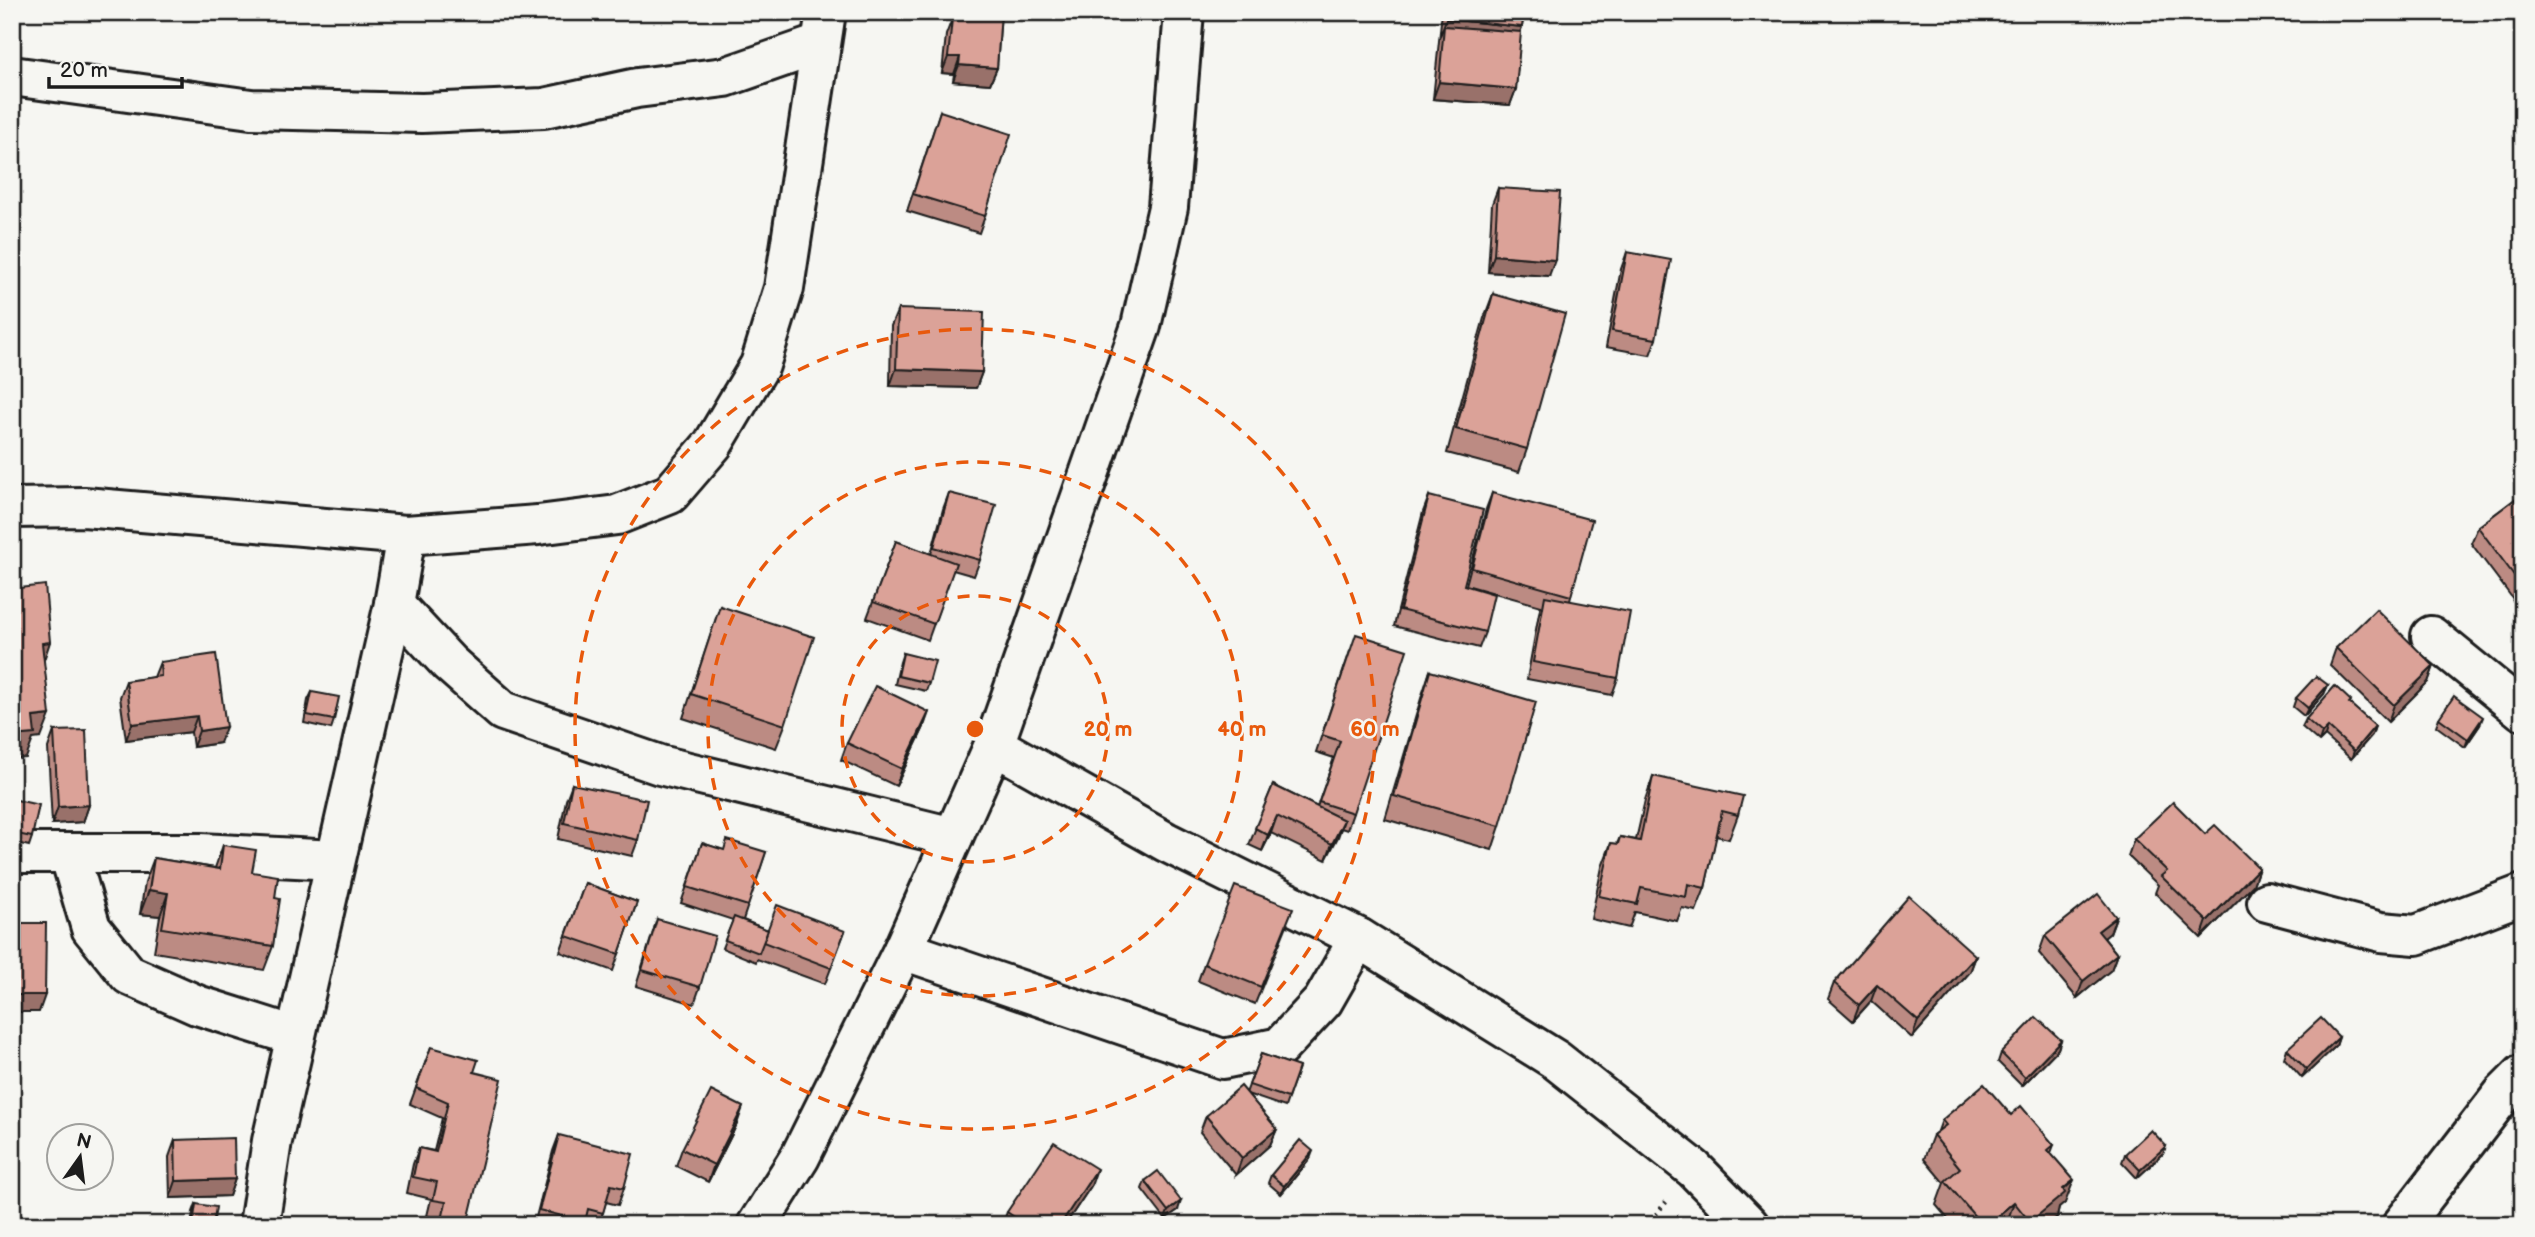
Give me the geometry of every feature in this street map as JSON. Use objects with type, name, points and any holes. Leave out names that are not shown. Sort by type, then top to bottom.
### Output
[{"type":"street","points":[[757,1225],[800,1157],[903,950],[994,746],[1141,326],[1168,207],[1184,12]]},
{"type":"street","points":[[12,76],[251,109],[449,112],[544,108],[637,88],[724,78],[823,28]]},
{"type":"street","points":[[12,508],[85,507],[173,513],[406,535],[538,526],[617,515],[670,494],[713,444],[760,365],[784,288],[823,28]]},
{"type":"street","points":[[260,1225],[272,1141],[394,604],[406,535]]},
{"type":"street","points":[[394,604],[449,663],[503,710],[660,765],[953,837]]},
{"type":"street","points":[[2431,636],[2523,711]]},
{"type":"street","points":[[994,746],[1166,842],[1359,938],[1556,1060],[1694,1169],[1749,1225]]},
{"type":"street","points":[[12,853],[200,853],[335,860]]},
{"type":"street","points":[[69,853],[91,928],[129,975],[197,1005],[295,1036]]},
{"type":"street","points":[[2267,902],[2381,932],[2416,935],[2523,894]]},
{"type":"street","points":[[903,950],[1223,1059],[1280,1046],[1323,1001],[1359,938]]},
{"type":"street","points":[[2402,1225],[2503,1094],[2523,1074]]},
{"type":"building","points":[[963,12],[1001,12],[997,68],[959,65],[960,57],[948,57],[952,19],[963,20]]},
{"type":"building","points":[[1447,12],[1524,12],[1522,27],[1446,19]]},
{"type":"building","points":[[1444,26],[1521,32],[1516,89],[1439,82]]},
{"type":"building","points":[[940,111],[1011,134],[985,216],[913,194]]},
{"type":"building","points":[[1498,188],[1560,192],[1555,260],[1494,255]]},
{"type":"building","points":[[1627,252],[1671,260],[1656,339],[1612,331]]},
{"type":"building","points":[[1493,294],[1565,314],[1527,449],[1456,429]]},
{"type":"building","points":[[898,309],[984,312],[982,372],[896,369]]},
{"type":"building","points":[[949,493],[996,505],[980,560],[934,547]]},
{"type":"building","points":[[1492,493],[1592,520],[1571,596],[1472,568]]},
{"type":"building","points":[[2523,493],[2523,580],[2519,582],[2478,527]]},
{"type":"building","points":[[1429,496],[1483,510],[1464,585],[1494,594],[1485,632],[1400,610]]},
{"type":"building","points":[[896,541],[956,563],[934,624],[873,602]]},
{"type":"building","points":[[12,570],[17,570],[20,588],[45,585],[50,642],[42,643],[50,715],[33,717],[35,734],[12,736]]},
{"type":"building","points":[[1545,596],[1630,612],[1618,678],[1533,662]]},
{"type":"building","points":[[720,606],[814,637],[785,725],[691,694]]},
{"type":"building","points":[[2376,609],[2434,666],[2394,705],[2336,648]]},
{"type":"building","points":[[1356,634],[1407,650],[1353,813],[1319,802],[1340,741],[1322,735]]},
{"type":"building","points":[[903,653],[935,661],[929,683],[898,676]]},
{"type":"building","points":[[216,654],[226,727],[199,731],[197,716],[132,724],[126,681],[161,676],[160,662]]},
{"type":"building","points":[[1430,671],[1536,702],[1500,826],[1394,796]]},
{"type":"building","points":[[2316,676],[2328,685],[2308,708],[2296,698]]},
{"type":"building","points":[[875,686],[929,712],[902,769],[847,743]]},
{"type":"building","points":[[2335,686],[2351,701],[2349,703],[2375,726],[2354,751],[2328,727],[2322,733],[2306,719]]},
{"type":"building","points":[[312,692],[339,697],[334,720],[307,715]]},
{"type":"building","points":[[2454,696],[2483,717],[2468,739],[2439,718]]},
{"type":"building","points":[[86,730],[89,805],[58,807],[54,731]]},
{"type":"building","points":[[1653,776],[1743,796],[1738,815],[1722,811],[1705,888],[1688,884],[1686,897],[1641,888],[1637,904],[1599,896],[1611,843],[1618,844],[1620,837],[1640,841]]},
{"type":"building","points":[[572,784],[647,800],[638,840],[564,823]]},
{"type":"building","points":[[1273,785],[1344,820],[1332,844],[1277,816],[1268,835],[1255,828]]},
{"type":"building","points":[[12,799],[39,805],[32,837],[12,833]]},
{"type":"building","points":[[2173,802],[2205,834],[2215,825],[2259,868],[2207,921],[2161,876],[2167,871],[2134,839]]},
{"type":"building","points":[[727,840],[766,852],[748,906],[687,887],[702,843],[724,850]]},
{"type":"building","points":[[223,845],[256,850],[252,872],[278,876],[275,898],[280,899],[273,946],[162,928],[168,893],[149,890],[154,858],[220,869]]},
{"type":"building","points":[[585,883],[637,902],[619,954],[566,936]]},
{"type":"building","points":[[1235,886],[1293,908],[1261,987],[1204,964]]},
{"type":"building","points":[[2098,894],[2116,917],[2098,931],[2117,954],[2083,981],[2045,936]]},
{"type":"building","points":[[1909,896],[1976,956],[1918,1021],[1877,985],[1859,1005],[1834,983]]},
{"type":"building","points":[[777,905],[845,931],[831,968],[763,942]]},
{"type":"building","points":[[734,917],[768,930],[759,953],[725,940]]},
{"type":"building","points":[[657,919],[715,936],[700,987],[642,970]]},
{"type":"building","points":[[12,923],[46,923],[45,995],[12,995]]},
{"type":"building","points":[[2036,1017],[2061,1040],[2025,1077],[2001,1053]]},
{"type":"building","points":[[2321,1018],[2339,1037],[2306,1069],[2287,1049]]},
{"type":"building","points":[[431,1047],[478,1060],[474,1072],[502,1079],[467,1225],[442,1220],[446,1202],[433,1200],[437,1182],[413,1177],[419,1148],[436,1152],[448,1102],[416,1088]]},
{"type":"building","points":[[1261,1054],[1299,1067],[1288,1098],[1249,1085]]},
{"type":"building","points":[[1984,1084],[2011,1115],[2021,1106],[2054,1145],[2048,1150],[2074,1180],[2063,1189],[2065,1193],[2030,1222],[2014,1202],[1987,1225],[1982,1225],[1945,1181],[1960,1168],[1933,1135],[1946,1125],[1942,1120]]},
{"type":"building","points":[[1241,1086],[1277,1129],[1242,1158],[1206,1116]]},
{"type":"building","points":[[711,1091],[743,1107],[714,1165],[682,1149]]},
{"type":"building","points":[[2151,1130],[2166,1146],[2140,1170],[2125,1154]]},
{"type":"building","points":[[559,1135],[633,1154],[624,1188],[611,1185],[603,1213],[588,1209],[585,1222],[539,1210]]},
{"type":"building","points":[[234,1138],[235,1179],[176,1181],[175,1140]]},
{"type":"building","points":[[1300,1140],[1313,1151],[1284,1186],[1271,1175]]},
{"type":"building","points":[[1054,1142],[1097,1169],[1060,1225],[1026,1225],[1007,1212]]},
{"type":"building","points":[[1158,1171],[1181,1201],[1168,1211],[1145,1181]]},
{"type":"building","points":[[196,1204],[216,1207],[213,1225],[193,1224]]}]
